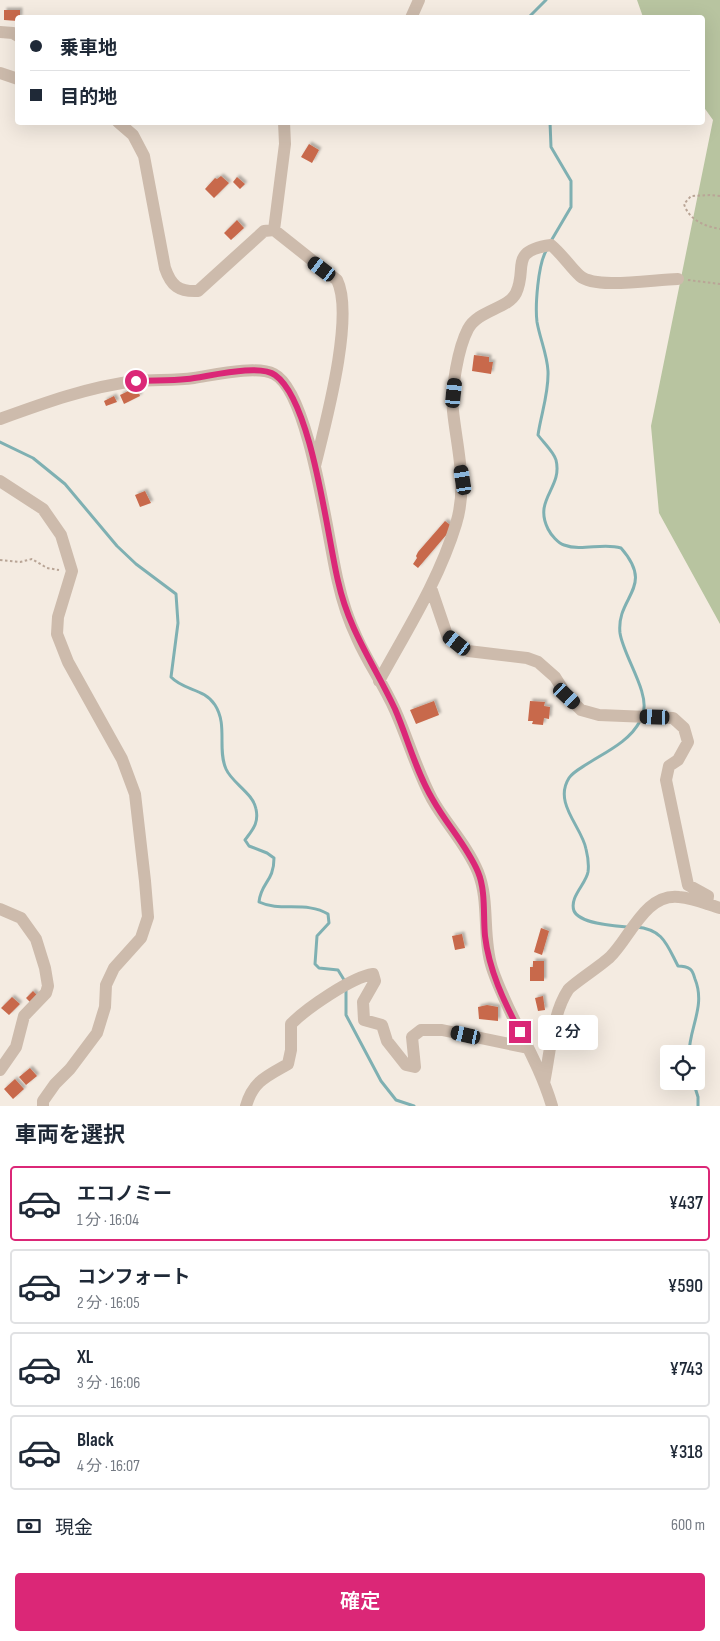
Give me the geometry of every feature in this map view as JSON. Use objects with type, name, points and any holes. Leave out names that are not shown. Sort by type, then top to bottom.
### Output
[{"type":"street","points":[[412,15],[419,0]]},
{"type":"street","points":[[0,32],[15,34]]},
{"type":"street","points":[[0,73],[15,78]]},
{"type":"street","points":[[121,125],[133,135],[144,156],[165,268],[169,281],[177,288],[187,291],[198,291],[264,231],[274,230],[337,280],[341,289],[341,331],[338,363],[315,468]]},
{"type":"street","points":[[274,230],[285,144],[284,125]]},
{"type":"street","points":[[379,681],[431,588],[456,523],[463,480],[452,408],[457,363],[468,330],[476,318],[512,299],[516,293],[521,260],[535,248],[551,245],[563,254],[580,276],[594,282],[678,279]]},
{"type":"street","points":[[0,419],[69,394],[136,381],[186,379],[244,370],[273,373],[283,381],[300,412],[315,468],[338,582],[356,636],[395,709],[432,799],[471,858],[479,875],[485,937],[491,965],[503,1000],[528,1048],[552,1106]]},
{"type":"street","points":[[0,481],[43,509],[61,535],[72,571],[58,617],[57,634],[68,662],[122,759],[135,794],[148,917],[141,938],[114,968],[106,985],[105,1007],[97,1032],[76,1062],[55,1084],[43,1101],[43,1106]]},
{"type":"street","points":[[431,588],[447,635],[468,651],[527,658],[538,662],[555,676],[567,696],[581,710],[599,715],[673,718],[684,728],[688,742],[678,760],[669,766],[666,780],[688,885],[708,896],[707,904]]},
{"type":"street","points":[[544,1083],[553,1030],[568,989],[595,970],[619,948],[648,908],[661,900],[678,897],[720,908]]},
{"type":"street","points":[[0,909],[21,918],[36,939],[45,968],[48,986],[46,993],[24,1016],[16,1047],[0,1070]]},
{"type":"street","points":[[246,1106],[250,1091],[263,1078],[288,1064],[291,1050],[291,1024],[301,1014],[360,976],[373,974],[375,981],[363,1002],[364,1020],[382,1026],[387,1041],[406,1065],[415,1067],[412,1037],[421,1030],[442,1030],[528,1048]]},
{"type":"path","points":[[720,196],[710,194],[691,196],[684,204],[687,212],[704,226],[720,229]]},
{"type":"path","points":[[678,279],[720,284]]},
{"type":"path","points":[[0,560],[20,562],[32,559],[46,568],[72,571]]},
{"type":"green space","points":[[637,0],[720,0],[720,624],[659,513],[651,426],[713,120],[705,109],[705,15],[642,15]]},
{"type":"building","points":[[4,10],[20,10],[20,15],[15,15],[15,21],[4,20]]},
{"type":"building","points":[[309,144],[319,150],[312,163],[301,157]]},
{"type":"building","points":[[221,176],[229,183],[214,198],[205,189],[215,178],[217,179]]},
{"type":"building","points":[[237,177],[245,184],[240,189],[233,182]]},
{"type":"building","points":[[237,220],[244,228],[231,240],[224,233]]},
{"type":"building","points":[[474,355],[489,357],[489,362],[493,362],[491,374],[472,371]]},
{"type":"building","points":[[137,387],[140,396],[124,404],[120,395]]},
{"type":"building","points":[[114,396],[117,402],[106,406],[104,401]]},
{"type":"building","points":[[145,491],[151,503],[140,507],[135,495]]},
{"type":"building","points":[[445,521],[453,527],[418,568],[413,564],[418,552]]},
{"type":"building","points":[[434,701],[439,715],[416,724],[410,710]]},
{"type":"building","points":[[530,701],[545,702],[544,706],[550,707],[549,719],[544,718],[543,725],[532,724],[533,721],[528,721]]},
{"type":"building","points":[[541,928],[549,931],[542,955],[534,952]]},
{"type":"building","points":[[462,934],[465,948],[455,950],[452,936]]},
{"type":"building","points":[[533,961],[544,961],[544,981],[530,981],[530,967],[533,967]]},
{"type":"building","points":[[33,991],[39,997],[32,1004],[26,998]]},
{"type":"building","points":[[543,996],[545,1010],[538,1011],[535,998]]},
{"type":"building","points":[[12,997],[20,1004],[9,1015],[1,1008]]},
{"type":"building","points":[[487,1005],[498,1007],[498,1021],[479,1019],[478,1007]]},
{"type":"building","points":[[30,1068],[37,1076],[26,1085],[19,1077]]},
{"type":"building","points":[[15,1079],[24,1089],[13,1099],[4,1089]]},
{"type":"waterway","points":[[531,15],[546,0]]},
{"type":"waterway","points":[[550,125],[551,147],[571,181],[571,207],[551,241]]},
{"type":"waterway","points":[[546,251],[539,275],[536,315],[546,359],[548,379],[538,435],[555,457],[557,470],[556,478],[546,501],[544,519],[551,534],[562,544],[578,548],[614,546],[621,548],[631,562],[635,573],[635,583],[623,610],[620,620],[620,633],[643,695],[643,713]]},
{"type":"waterway","points":[[0,442],[33,458],[65,484],[117,546],[136,564],[176,594],[178,623],[171,677],[176,682],[205,695],[215,705],[219,713],[222,729],[222,753],[226,769],[251,798],[256,809],[256,822],[245,840],[249,846],[274,858],[272,872],[262,890],[259,902],[267,905],[311,908],[328,914],[329,923],[317,936],[315,964],[319,968],[338,970],[346,983]]},
{"type":"waterway","points":[[627,927],[590,922],[574,911],[574,901],[587,877],[588,861],[583,841],[566,806],[564,797],[565,787],[569,778],[624,740],[640,721]]},
{"type":"waterway","points":[[636,927],[652,931],[663,939],[678,966],[689,968],[693,974],[699,998],[690,1045]]},
{"type":"waterway","points":[[346,989],[346,1015],[381,1081],[396,1100],[414,1106]]},
{"type":"waterway","points":[[696,1090],[698,1106]]},
{"type":"route","points":[[136,381],[186,379],[244,370],[273,373],[283,381],[300,412],[306,430],[326,516],[338,582],[356,636],[395,709],[432,799],[471,858],[479,875],[483,897],[485,937],[491,965],[503,1000],[520,1032]]}]
